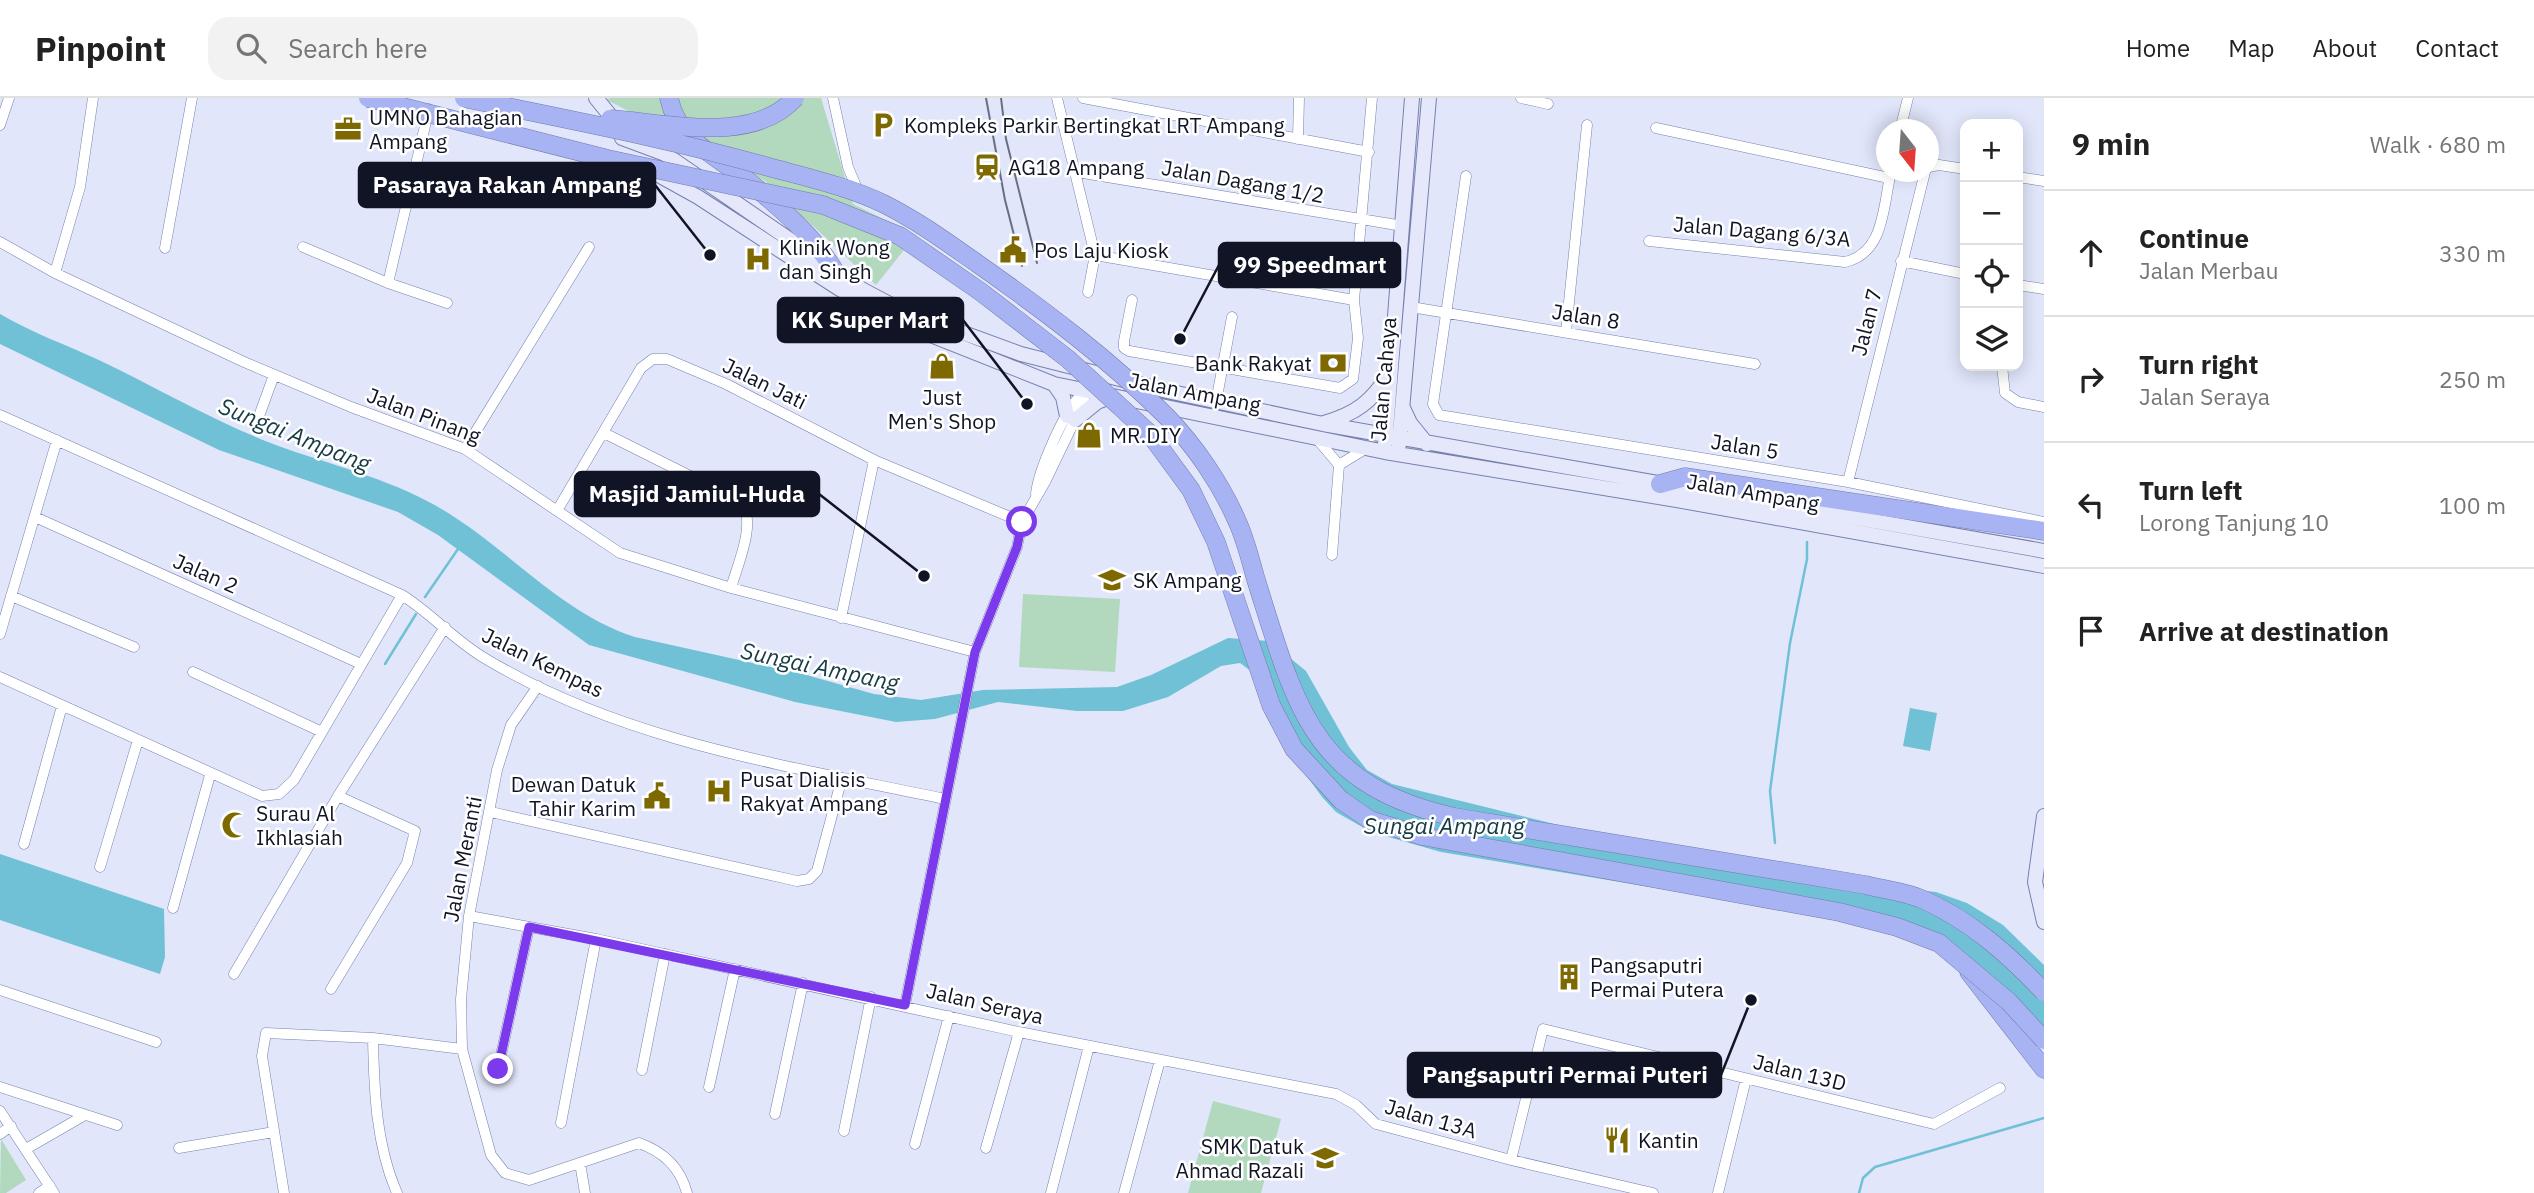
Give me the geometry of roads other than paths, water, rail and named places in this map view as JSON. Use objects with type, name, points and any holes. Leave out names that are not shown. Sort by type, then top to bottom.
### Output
[{"type":"highway","points":[[368,98],[608,159],[823,205],[900,236],[981,292],[1068,359],[1150,434],[1191,490],[1216,542],[1271,705],[1294,749],[1341,800],[1370,820],[1422,836],[1851,915],[1897,927],[1939,943],[2009,1002],[2044,1041]]},
{"type":"highway","points":[[466,98],[684,144],[831,184],[884,204],[954,247],[1098,353],[1169,419],[1210,473],[1237,521],[1290,689],[1313,733],[1356,775],[1382,791],[1417,809],[1454,817],[1866,885],[1923,899],[1975,929],[2017,964],[2044,992]]},
{"type":"highway","points":[[669,98],[674,116],[687,136],[747,180],[823,251],[834,270]]},
{"type":"highway","points":[[541,114],[732,128],[767,121],[781,113],[795,98]]},
{"type":"highway","points":[[1668,490],[1685,477],[1863,501],[2044,531]]},
{"type":"highway","points":[[1962,964],[2044,1069]]},
{"type":"main road","name":"Jalan Ampang","points":[[396,98],[619,155],[698,197],[838,288],[898,322],[1054,384],[1110,397],[1319,430],[1393,437],[2044,566]]},
{"type":"main road","name":"Jalan Ampang","points":[[466,98],[630,140],[665,154],[834,270],[901,310],[996,346],[1216,402],[1391,453],[1668,490],[2044,551]]},
{"type":"main road","points":[[596,98],[630,140]]},
{"type":"main road","name":"Jalan Cahaya","points":[[1391,453],[1391,371],[1412,98]]},
{"type":"main road","name":"Jalan Cahaya","points":[[1393,437],[1402,407],[1429,98]]},
{"type":"main road","points":[[1072,367],[1083,380],[1085,392],[1096,386],[1138,394],[1167,391]]},
{"type":"main road","points":[[1319,430],[1371,402],[1391,371]]},
{"type":"main road","points":[[1054,384],[1063,397],[1071,418],[1110,397]]},
{"type":"main road","points":[[1402,407],[1410,424],[1427,444]]},
{"type":"main road","points":[[2044,816],[2035,882],[2044,922]]},
{"type":"street","points":[[0,125],[9,98]]},
{"type":"street","points":[[55,273],[80,187],[93,98]]},
{"type":"street","points":[[165,248],[192,98]]},
{"type":"street","points":[[833,98],[848,167],[857,190],[958,256]]},
{"type":"street","points":[[1057,98],[1095,255],[1088,292]]},
{"type":"street","points":[[1083,98],[1136,103],[1369,152]]},
{"type":"street","points":[[1298,139],[1299,98]]},
{"type":"street","points":[[1132,300],[1124,348],[1147,355],[1340,388],[1353,379],[1358,338],[1354,300],[1372,98]]},
{"type":"street","points":[[1521,98],[1548,104]]},
{"type":"street","points":[[1903,119],[1908,98]]},
{"type":"street","points":[[388,283],[429,107]]},
{"type":"street","points":[[1566,332],[1587,125]]},
{"type":"street","points":[[1656,128],[1876,172]]},
{"type":"street","points":[[1939,168],[1960,169]]},
{"type":"street","name":"Jalan Dagang 1/2","points":[[1077,172],[1363,222],[1403,226]]},
{"type":"street","points":[[1446,313],[1466,176]]},
{"type":"street","points":[[2023,178],[2044,181]]},
{"type":"street","name":"Jalan Dagang 6/3A","points":[[1649,241],[1845,262],[1860,259],[1875,243],[1888,182]]},
{"type":"street","name":"Jalan 7","points":[[1847,482],[1901,261],[1924,182]]},
{"type":"street","name":"Jalan Pinang","points":[[0,242],[55,273],[274,375],[465,449],[620,553],[731,588],[974,657]]},
{"type":"street","points":[[303,247],[388,283],[447,303]]},
{"type":"street","points":[[465,449],[589,247]]},
{"type":"street","points":[[1095,255],[1354,300]]},
{"type":"street","points":[[1901,261],[1960,273]]},
{"type":"street","points":[[2023,286],[2044,289]]},
{"type":"street","name":"Jalan 8","points":[[1411,307],[1755,364]]},
{"type":"street","name":"Jalan 5","points":[[1446,313],[1433,404],[1439,415],[1847,482],[2044,522]]},
{"type":"street","points":[[1216,402],[1232,317]]},
{"type":"street","name":"Jalan Jati","points":[[558,509],[640,368],[653,359],[667,359],[726,384],[874,460],[1022,522]]},
{"type":"street","points":[[2003,371],[2005,393],[2018,402],[2044,407]]},
{"type":"street","points":[[255,427],[274,375]]},
{"type":"street","points":[[905,1005],[974,657],[1017,547],[1022,522],[1035,495],[1037,478],[1071,418],[1084,401],[1085,392]]},
{"type":"street","name":"Jalan Kempas","points":[[0,415],[402,595],[486,660],[538,686],[654,734],[946,799]]},
{"type":"street","points":[[1319,430],[1339,465],[1332,555]]},
{"type":"street","points":[[604,433],[743,502],[748,512],[748,524],[731,588]]},
{"type":"street","points":[[0,634],[57,440]]},
{"type":"street","points":[[1339,465],[1351,455],[1367,448]]},
{"type":"street","points":[[841,618],[874,460]]},
{"type":"street","name":"Jalan 2","points":[[35,517],[361,664]]},
{"type":"street","points":[[0,677],[210,775],[262,796],[279,794],[294,780],[402,595]]},
{"type":"street","points":[[11,596],[134,647]]},
{"type":"street","points":[[234,974],[338,796],[445,626]]},
{"type":"street","points":[[193,672],[322,732]]},
{"type":"street","name":"Jalan Meranti","points":[[538,686],[512,724],[497,770],[491,813],[468,916],[461,999],[462,1049],[491,1155],[505,1173],[529,1180],[639,1143],[656,1149],[674,1164],[687,1193]]},
{"type":"street","points":[[24,844],[62,705]]},
{"type":"street","points":[[100,867],[138,740]]},
{"type":"street","points":[[173,908],[210,775]]},
{"type":"street","points":[[491,813],[797,881],[809,879],[817,871],[842,778]]},
{"type":"street","points":[[331,989],[407,863],[415,831],[338,796]]},
{"type":"street","name":"Jalan Seraya","points":[[468,916],[596,939],[871,997],[1019,1032],[1205,1068]]},
{"type":"street","points":[[498,1069],[529,927]]},
{"type":"street","points":[[561,1123],[596,939]]},
{"type":"street","points":[[642,1070],[666,954]]},
{"type":"street","points":[[709,1087],[735,969]]},
{"type":"street","points":[[775,1114],[803,983]]},
{"type":"street","points":[[0,989],[156,1042]]},
{"type":"street","points":[[844,1131],[871,997]]},
{"type":"street","points":[[915,1143],[949,1016]]},
{"type":"street","name":"Jalan 13D","points":[[1511,1160],[1543,1029],[1934,1124],[2000,1088]]},
{"type":"street","points":[[986,1149],[1019,1032]]},
{"type":"street","points":[[284,1193],[262,1041],[266,1033],[373,1038],[462,1049]]},
{"type":"street","points":[[373,1038],[374,1097],[388,1172],[397,1193]]},
{"type":"street","points":[[1051,1193],[1089,1046]]},
{"type":"street","points":[[1124,1193],[1160,1060]]},
{"type":"street","name":"Jalan 13A","points":[[1205,1068],[1336,1094],[1356,1105],[1376,1124],[1511,1160],[1653,1193]]},
{"type":"street","points":[[1718,1193],[1746,1079]]},
{"type":"street","points":[[0,1087],[117,1125]]},
{"type":"street","points":[[0,1111],[52,1189],[39,1193]]},
{"type":"street","points":[[26,1149],[85,1115]]},
{"type":"street","points":[[0,1133],[10,1126]]},
{"type":"street","points":[[179,1148],[274,1132]]},
{"type":"street","points":[[580,1163],[585,1193]]},
{"type":"water","name":"Sungai Ampang","points":[[0,314],[246,433],[389,484],[427,501],[454,517],[579,610],[635,637],[803,674],[874,694],[921,700],[983,690],[1117,687],[1151,675],[1228,638],[1269,641],[1306,671],[1349,747],[1367,770],[1392,784],[1749,872],[1936,892],[1967,903],[2003,925],[2044,965],[2044,1034],[1939,944],[1853,921],[1441,852],[1371,832],[1336,812],[1322,797],[1299,765],[1252,672],[1240,663],[1221,666],[1168,697],[1123,711],[1077,711],[998,702],[935,719],[896,722],[795,702],[589,645],[438,535],[398,512],[219,450],[0,344]]},
{"type":"water","points":[[1910,708],[1937,713],[1930,751],[1903,746]]},
{"type":"water","points":[[0,854],[164,909],[165,957],[160,974],[0,920]]},
{"type":"waterway","points":[[1775,843],[1770,791],[1790,643],[1807,559],[1807,542]]},
{"type":"waterway","points":[[425,597],[458,549]]},
{"type":"waterway","points":[[385,664],[416,614]]},
{"type":"waterway","points":[[1859,1193],[1863,1178],[1875,1167],[2044,1118]]},
{"type":"tram line","points":[[986,98],[1005,200],[1022,266]]},
{"type":"tram line","points":[[1001,98],[1006,139],[1037,263]]},
{"type":"place","name":"Kompleks Parkir Bertingkat LRT Ampang","points":[[883,125]]},
{"type":"place","name":"UMNO Bahagian Ampang","points":[[348,129]]},
{"type":"place","name":"AG18 Ampang","points":[[987,167]]},
{"type":"place","name":"Pos Laju Kiosk","points":[[1013,250]]},
{"type":"place","name":"Pasaraya Rakan Ampang","points":[[710,255]]},
{"type":"place","name":"Klinik Wong dan Singh","points":[[758,259]]},
{"type":"place","name":"99 Speedmart","points":[[1180,339]]},
{"type":"place","name":"Bank Rakyat","points":[[1333,363]]},
{"type":"place","name":"Just Men's Shop","points":[[942,366]]},
{"type":"place","name":"KK Super Mart","points":[[1027,404]]},
{"type":"place","name":"MR.DIY","points":[[1089,435]]},
{"type":"place","name":"Masjid Jamiul-Huda","points":[[924,576]]},
{"type":"place","name":"SK Ampang","points":[[1112,580]]},
{"type":"place","name":"Pusat Dialisis Rakyat Ampang","points":[[719,791]]},
{"type":"place","name":"Dewan Datuk Tahir Karim","points":[[657,796]]},
{"type":"place","name":"Surau Al Ikhlasiah","points":[[235,825]]},
{"type":"place","name":"Pangsaputri Permai Putera","points":[[1569,977]]},
{"type":"place","name":"Pangsaputri Permai Puteri","points":[[1751,1000]]},
{"type":"place","name":"Kantin","points":[[1617,1140]]},
{"type":"place","name":"SMK Datuk Ahmad Razali","points":[[1325,1158]]}]
